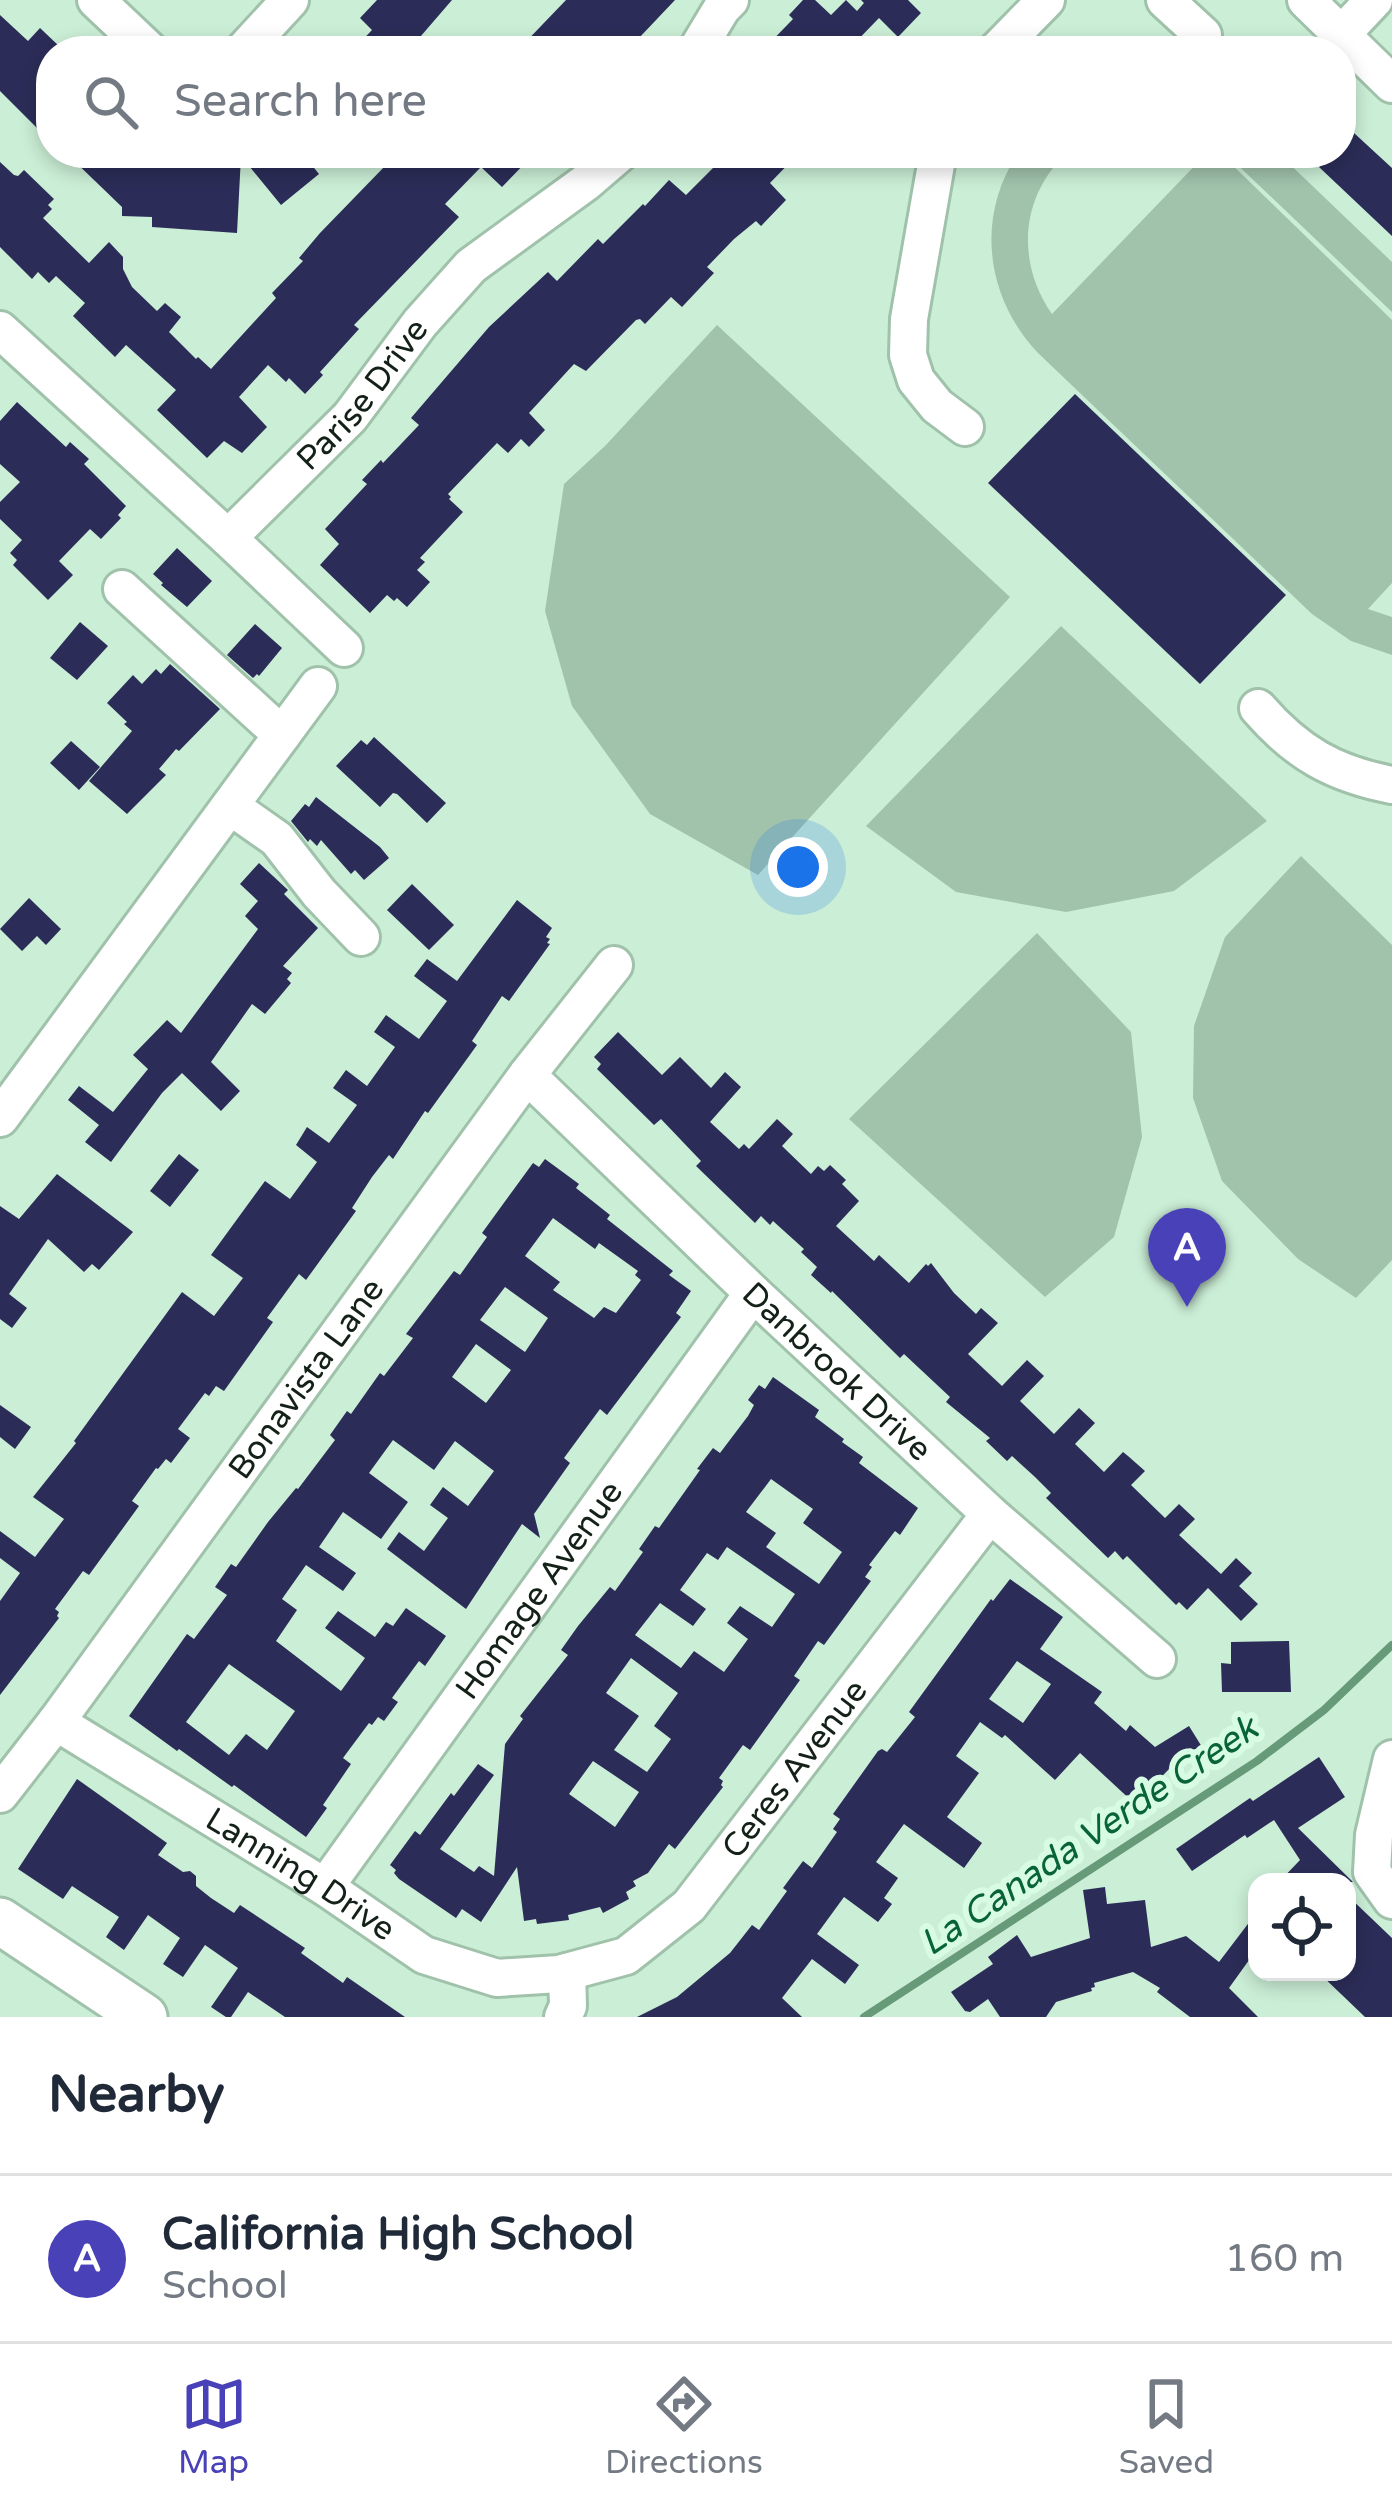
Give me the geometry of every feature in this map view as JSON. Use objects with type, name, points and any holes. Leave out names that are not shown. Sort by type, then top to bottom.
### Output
[{"type":"main road","points":[[0,1921],[144,2017]]},
{"type":"street","points":[[96,0],[134,36]]},
{"type":"street","points":[[256,36],[290,0]]},
{"type":"street","points":[[705,36],[730,0]]},
{"type":"street","points":[[1011,36],[1046,0]]},
{"type":"street","points":[[1165,0],[1203,35]]},
{"type":"street","points":[[1306,0],[1341,35],[1374,0]]},
{"type":"street","points":[[1356,49],[1392,84]]},
{"type":"street","name":"Parise Drive","points":[[228,538],[350,417],[420,323],[471,266],[602,168]]},
{"type":"street","points":[[935,168],[909,319],[908,355],[916,380],[937,406],[965,427]]},
{"type":"street","points":[[0,330],[344,648]]},
{"type":"street","points":[[122,590],[282,735]]},
{"type":"street","points":[[0,1118],[318,686]]},
{"type":"street","points":[[1258,708],[1279,732],[1317,761],[1362,779],[1392,784]]},
{"type":"street","points":[[230,806],[277,839],[361,937]]},
{"type":"street","name":"Bonavista Lane","points":[[0,1794],[527,1076],[614,965]]},
{"type":"street","name":"Danbrook Drive","points":[[527,1076],[990,1514],[1157,1659]]},
{"type":"street","name":"Homage Avenue","points":[[325,1887],[753,1293]]},
{"type":"street","name":"Ceres Avenue","points":[[563,1973],[626,1956],[689,1906],[990,1514]]},
{"type":"street","name":"Lanning Drive","points":[[56,1722],[325,1887],[424,1955],[497,1978],[563,1973]]},
{"type":"street","points":[[1392,1760],[1374,1835],[1372,1872],[1392,1900]]},
{"type":"street","points":[[562,2017],[568,2006],[563,1973]]},
{"type":"green space","points":[[1010,168],[1053,168],[1040,189],[1028,230],[1033,273],[1052,314],[1193,168],[1235,168],[1392,320],[1392,583],[1368,609],[1392,617],[1392,655],[1351,641],[1312,614],[1020,331],[997,283],[992,257],[992,230]]},
{"type":"green space","points":[[1241,168],[1294,168],[1392,262],[1392,312]]},
{"type":"green space","points":[[717,325],[1010,597],[758,875],[650,814],[572,706],[545,611],[564,484]]},
{"type":"green space","points":[[1061,626],[1267,821],[1174,891],[1066,912],[956,892],[866,826]]},
{"type":"green space","points":[[1301,856],[1392,945],[1392,1260],[1356,1298],[1298,1259],[1222,1181],[1193,1098],[1194,1026],[1225,937]]},
{"type":"green space","points":[[1037,933],[1131,1032],[1142,1137],[1114,1237],[1045,1297],[849,1119]]},
{"type":"building","points":[[377,0],[452,0],[421,36],[366,36],[372,30],[360,18]]},
{"type":"building","points":[[566,0],[675,0],[641,36],[531,36]]},
{"type":"building","points":[[803,0],[815,0],[831,15],[846,0],[857,11],[864,3],[861,0],[908,0],[921,13],[899,36],[879,18],[862,36],[777,36],[793,19],[789,15]]},
{"type":"building","points":[[0,15],[28,41],[40,28],[48,36],[36,36],[36,127],[0,91]]},
{"type":"building","points":[[1356,135],[1392,168],[1392,236],[1320,168],[1356,168]]},
{"type":"building","points":[[0,162],[14,175],[24,170],[54,199],[43,218],[89,263],[109,242],[123,257],[132,287],[157,311],[165,303],[181,317],[169,332],[211,369],[276,298],[272,293],[303,261],[299,258],[383,168],[480,168],[445,204],[459,217],[354,325],[359,329],[320,372],[323,375],[305,394],[268,365],[239,397],[267,427],[242,453],[224,441],[207,458],[157,410],[176,390],[126,345],[115,357],[73,316],[85,303],[56,276],[49,283],[38,272],[32,279],[0,247]]},
{"type":"building","points":[[82,168],[240,168],[237,233],[152,227],[152,217],[122,216],[122,207]]},
{"type":"building","points":[[251,168],[314,168],[319,174],[281,205]]},
{"type":"building","points":[[482,168],[520,168],[502,187]]},
{"type":"building","points":[[713,168],[784,168],[770,183],[786,200],[761,226],[756,221],[734,239],[707,267],[714,273],[682,307],[671,297],[645,324],[636,320],[586,371],[574,364],[529,413],[545,430],[529,447],[521,439],[508,453],[497,443],[448,494],[463,512],[420,558],[425,562],[417,570],[430,582],[407,607],[387,595],[370,613],[320,565],[339,544],[325,529],[367,484],[362,480],[419,425],[411,418],[489,327],[548,272],[557,281],[598,239],[603,244],[669,180],[686,195]]},
{"type":"building","points":[[1075,394],[1286,595],[1200,684],[988,483]]},
{"type":"building","points":[[17,402],[66,447],[70,442],[89,459],[84,464],[126,506],[101,539],[90,529],[59,561],[73,575],[48,600],[13,565],[17,560],[10,553],[22,540],[0,519],[0,502],[20,482],[0,464],[0,421]]},
{"type":"building","points":[[177,548],[212,581],[187,607],[153,574]]},
{"type":"building","points":[[80,622],[108,646],[77,680],[50,658]]},
{"type":"building","points":[[255,624],[282,648],[253,678],[227,655]]},
{"type":"building","points":[[170,664],[220,709],[176,749],[159,769],[166,775],[127,814],[89,781],[132,731],[107,703],[133,675],[142,684],[156,669],[161,674]]},
{"type":"building","points":[[374,737],[446,803],[427,823],[397,794],[380,807],[336,766],[361,740],[367,745]]},
{"type":"building","points":[[71,741],[100,767],[79,790],[50,763]]},
{"type":"building","points":[[316,797],[389,858],[364,880],[355,870],[351,874],[321,840],[317,846],[308,842],[291,821]]},
{"type":"building","points":[[259,863],[318,928],[283,966],[292,973],[287,979],[291,983],[265,1014],[252,1004],[211,1062],[240,1091],[221,1111],[182,1073],[111,1162],[85,1142],[99,1125],[68,1100],[79,1086],[113,1112],[148,1069],[133,1055],[167,1020],[181,1033],[258,929],[245,916],[258,901],[240,884]]},
{"type":"building","points":[[412,884],[454,925],[429,950],[387,910]]},
{"type":"building","points":[[29,898],[61,929],[46,945],[37,936],[22,951],[0,929]]},
{"type":"building","points":[[517,900],[552,928],[546,937],[550,944],[509,1001],[502,996],[472,1041],[477,1045],[393,1159],[389,1155],[372,1177],[352,1208],[356,1211],[306,1280],[299,1274],[267,1318],[273,1322],[224,1391],[216,1386],[209,1396],[205,1393],[178,1429],[190,1438],[171,1463],[166,1459],[156,1468],[132,1501],[139,1506],[89,1575],[83,1571],[55,1609],[59,1618],[0,1695],[0,1601],[20,1573],[0,1558],[0,1531],[35,1557],[64,1519],[33,1497],[182,1292],[214,1316],[243,1278],[211,1255],[265,1181],[290,1199],[317,1162],[296,1145],[307,1127],[329,1143],[357,1105],[333,1088],[346,1070],[367,1086],[395,1047],[374,1032],[386,1015],[419,1039],[447,1001],[414,976],[427,959],[457,981]]},
{"type":"building","points":[[618,1032],[662,1075],[680,1057],[711,1088],[725,1072],[741,1087],[710,1122],[739,1149],[744,1144],[749,1149],[777,1119],[793,1134],[782,1146],[811,1174],[818,1166],[824,1171],[830,1165],[859,1201],[836,1226],[874,1261],[879,1255],[909,1283],[931,1263],[976,1314],[981,1308],[998,1323],[968,1354],[1002,1386],[1027,1360],[1044,1376],[1020,1401],[1054,1434],[1079,1408],[1095,1423],[1075,1444],[1104,1472],[1123,1452],[1128,1456],[1145,1471],[1131,1485],[1165,1518],[1179,1504],[1195,1519],[1179,1535],[1221,1574],[1236,1558],[1252,1573],[1239,1586],[1258,1604],[1241,1621],[1208,1588],[1187,1610],[1179,1602],[1176,1605],[1127,1556],[1123,1560],[1115,1551],[1108,1558],[1046,1498],[1051,1493],[1035,1477],[1012,1456],[1007,1461],[986,1441],[990,1438],[946,1402],[950,1397],[904,1354],[900,1358],[811,1275],[817,1267],[801,1252],[804,1249],[773,1221],[770,1225],[761,1216],[755,1223],[696,1166],[701,1161],[661,1119],[654,1125],[597,1069],[601,1064],[594,1057]]},
{"type":"building","points":[[179,1154],[199,1170],[170,1207],[150,1191]]},
{"type":"building","points":[[545,1159],[579,1184],[576,1188],[610,1215],[607,1219],[691,1291],[676,1313],[681,1317],[607,1415],[600,1409],[564,1458],[570,1463],[534,1514],[540,1538],[522,1524],[466,1609],[387,1549],[399,1532],[424,1551],[448,1518],[430,1505],[443,1487],[468,1506],[494,1471],[455,1441],[434,1470],[393,1440],[369,1473],[408,1502],[381,1539],[343,1512],[319,1547],[356,1573],[343,1591],[306,1565],[282,1599],[297,1610],[276,1641],[341,1691],[365,1658],[325,1628],[338,1611],[375,1637],[386,1622],[393,1626],[406,1608],[446,1636],[425,1666],[419,1661],[392,1698],[398,1702],[384,1721],[378,1717],[369,1723],[343,1758],[351,1764],[306,1837],[129,1716],[187,1634],[194,1639],[227,1595],[215,1587],[231,1564],[236,1567],[335,1440],[330,1435],[347,1411],[351,1414],[413,1338],[406,1334],[454,1271],[460,1275],[487,1237],[482,1233],[533,1163],[539,1167]],"holes":[[[553,1218],[595,1249],[599,1243],[638,1271],[635,1275],[641,1280],[616,1313],[604,1307],[594,1318],[553,1290],[560,1282],[525,1256]],[[505,1287],[548,1318],[525,1352],[480,1320]],[[476,1344],[511,1370],[486,1403],[452,1377]],[[229,1664],[295,1711],[267,1750],[246,1734],[229,1755],[186,1722]]]},
{"type":"building","points":[[57,1174],[133,1232],[99,1270],[92,1264],[84,1272],[48,1239],[9,1294],[27,1308],[12,1328],[0,1319],[0,1206],[19,1219]]},
{"type":"building","points":[[773,1377],[819,1410],[815,1417],[863,1457],[859,1463],[918,1508],[900,1535],[895,1531],[869,1565],[865,1577],[871,1581],[824,1645],[818,1641],[794,1676],[800,1680],[750,1750],[743,1745],[719,1778],[723,1787],[675,1849],[669,1844],[648,1873],[633,1881],[636,1886],[626,1892],[629,1899],[603,1913],[600,1907],[568,1915],[569,1920],[524,1921],[517,1867],[481,1922],[462,1909],[456,1918],[399,1879],[390,1865],[478,1764],[494,1775],[440,1849],[474,1872],[479,1866],[494,1876],[505,1744],[523,1719],[520,1716],[568,1655],[561,1650],[578,1626],[610,1587],[615,1591],[697,1469],[713,1448],[720,1453],[748,1416],[754,1405],[748,1400],[759,1385],[765,1389]],"holes":[[[771,1479],[813,1509],[803,1523],[842,1552],[819,1584],[766,1547],[776,1533],[746,1512]],[[727,1547],[795,1594],[772,1627],[740,1606],[727,1623],[748,1639],[724,1672],[694,1651],[681,1668],[635,1635],[660,1603],[693,1626],[706,1609],[680,1590],[707,1553],[718,1560]],[[631,1658],[678,1693],[654,1726],[671,1739],[647,1772],[614,1750],[639,1716],[606,1693]],[[593,1761],[639,1792],[615,1827],[569,1794]]]},
{"type":"building","points":[[0,1405],[31,1427],[15,1449],[0,1437]]},
{"type":"building","points":[[1010,1579],[1063,1617],[1040,1649],[1102,1692],[1094,1703],[1126,1731],[1130,1725],[1155,1747],[1189,1726],[1202,1747],[1172,1766],[1135,1804],[1080,1753],[1055,1780],[1005,1735],[1002,1738],[980,1722],[956,1756],[979,1773],[947,1817],[982,1843],[964,1868],[904,1824],[876,1862],[898,1878],[884,1898],[892,1904],[878,1922],[844,1897],[817,1934],[859,1965],[845,1984],[812,1959],[782,1998],[802,2017],[637,2017],[677,1997],[730,1953],[752,1925],[759,1930],[803,1861],[812,1868],[837,1832],[833,1829],[840,1819],[833,1814],[878,1751],[887,1752],[915,1717],[909,1712]],"holes":[[[1017,1661],[1051,1684],[1023,1723],[989,1699]]]},
{"type":"building","points":[[1289,1641],[1291,1692],[1222,1692],[1221,1663],[1231,1664],[1231,1642]]},
{"type":"building","points":[[1319,1757],[1345,1797],[1298,1828],[1344,1873],[1288,1873],[1300,1860],[1274,1820],[1192,1871],[1176,1849],[1250,1798],[1253,1801]]},
{"type":"building","points":[[77,1779],[167,1843],[158,1855],[183,1872],[190,1871],[196,1876],[196,1886],[211,1898],[234,1913],[240,1905],[305,1948],[301,1953],[343,1983],[347,1977],[405,2017],[285,2017],[248,1992],[231,2017],[226,2017],[211,2007],[238,1968],[205,1945],[183,1977],[163,1964],[180,1938],[148,1915],[124,1950],[106,1937],[119,1917],[72,1886],[63,1899],[18,1869]]},
{"type":"building","points":[[1105,1887],[1107,1904],[1145,1900],[1151,1947],[1186,1936],[1219,1962],[1248,1924],[1248,1962],[1229,1988],[1258,2017],[1190,2017],[1157,1992],[1160,1988],[1133,1972],[1094,1983],[1092,1991],[1056,2002],[1046,2017],[1000,2017],[988,1999],[965,2011],[951,1992],[993,1964],[988,1957],[1017,1935],[1031,1957],[1090,1938],[1083,1890]]},
{"type":"building","points":[[1356,1904],[1392,1938],[1392,2017],[1365,2017],[1327,1981],[1356,1981]]},
{"type":"waterway","name":"La Canada Verde Creek","points":[[864,2017],[1257,1761],[1324,1710],[1392,1645]]},
{"type":"place","name":"California High School","points":[[1187,1307]]}]
